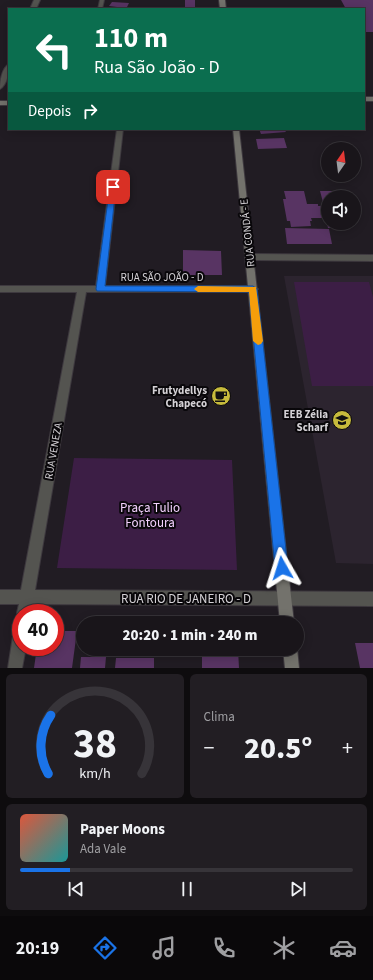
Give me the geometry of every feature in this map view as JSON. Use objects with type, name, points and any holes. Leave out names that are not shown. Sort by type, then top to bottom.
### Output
[{"type":"street","points":[[0,87],[8,68]]},
{"type":"street","points":[[100,289],[120,130]]},
{"type":"street","name":"RUA CONDÁ - E","points":[[236,130],[286,616]]},
{"type":"street","points":[[249,257],[373,258]]},
{"type":"street","name":"RUA SÃO JOÃO - D","points":[[0,289],[253,289]]},
{"type":"street","name":"RUA VENEZA","points":[[25,604],[82,289]]},
{"type":"street","name":"RUA RIO DE JANEIRO - D","points":[[0,597],[373,599]]},
{"type":"street","points":[[15,668],[17,656]]},
{"type":"street","points":[[291,656],[292,668]]},
{"type":"shaded area","name":"EEB Zélia Scharf","points":[[284,276],[373,276],[373,564],[336,563]]},
{"type":"green space","points":[[294,282],[369,282],[373,297],[373,386],[312,386]]},
{"type":"green space","name":"Praça Tulio Fontoura","points":[[74,458],[232,460],[237,570],[57,568]]},
{"type":"building","points":[[185,0],[195,0],[195,7],[185,7]]},
{"type":"building","points":[[341,0],[373,0],[373,32],[365,32],[365,8],[345,8]]},
{"type":"building","points":[[112,2],[129,3],[127,7],[129,8],[116,8],[109,6]]},
{"type":"building","points":[[259,130],[285,130],[286,132],[261,134]]},
{"type":"building","points":[[284,138],[287,148],[258,149],[256,139]]},
{"type":"building","points":[[284,191],[304,191],[307,204],[318,204],[318,206],[321,206],[321,218],[311,218],[311,226],[291,227],[290,221],[287,221],[283,199],[286,199]]},
{"type":"building","points":[[285,228],[329,230],[332,244],[287,244]]},
{"type":"building","points":[[183,250],[221,251],[222,275],[183,275]]},
{"type":"building","points":[[64,631],[76,631],[72,668],[34,668],[36,656],[64,656]]},
{"type":"building","points":[[355,643],[373,643],[373,668],[360,668]]},
{"type":"building","points":[[202,656],[238,656],[239,668],[202,668]]},
{"type":"building","points":[[81,657],[106,657],[105,668],[80,668]]},
{"type":"building","points":[[116,658],[154,658],[154,668],[115,668]]},
{"type":"slow traffic","points":[[198,289],[253,289],[258,341]]},
{"type":"place","name":"Frutydellys Chapecó","points":[[221,396]]},
{"type":"place","name":"EEB Zélia Scharf","points":[[342,420]]},
{"type":"route","points":[[113,187],[100,289],[253,289],[282,568]]}]
